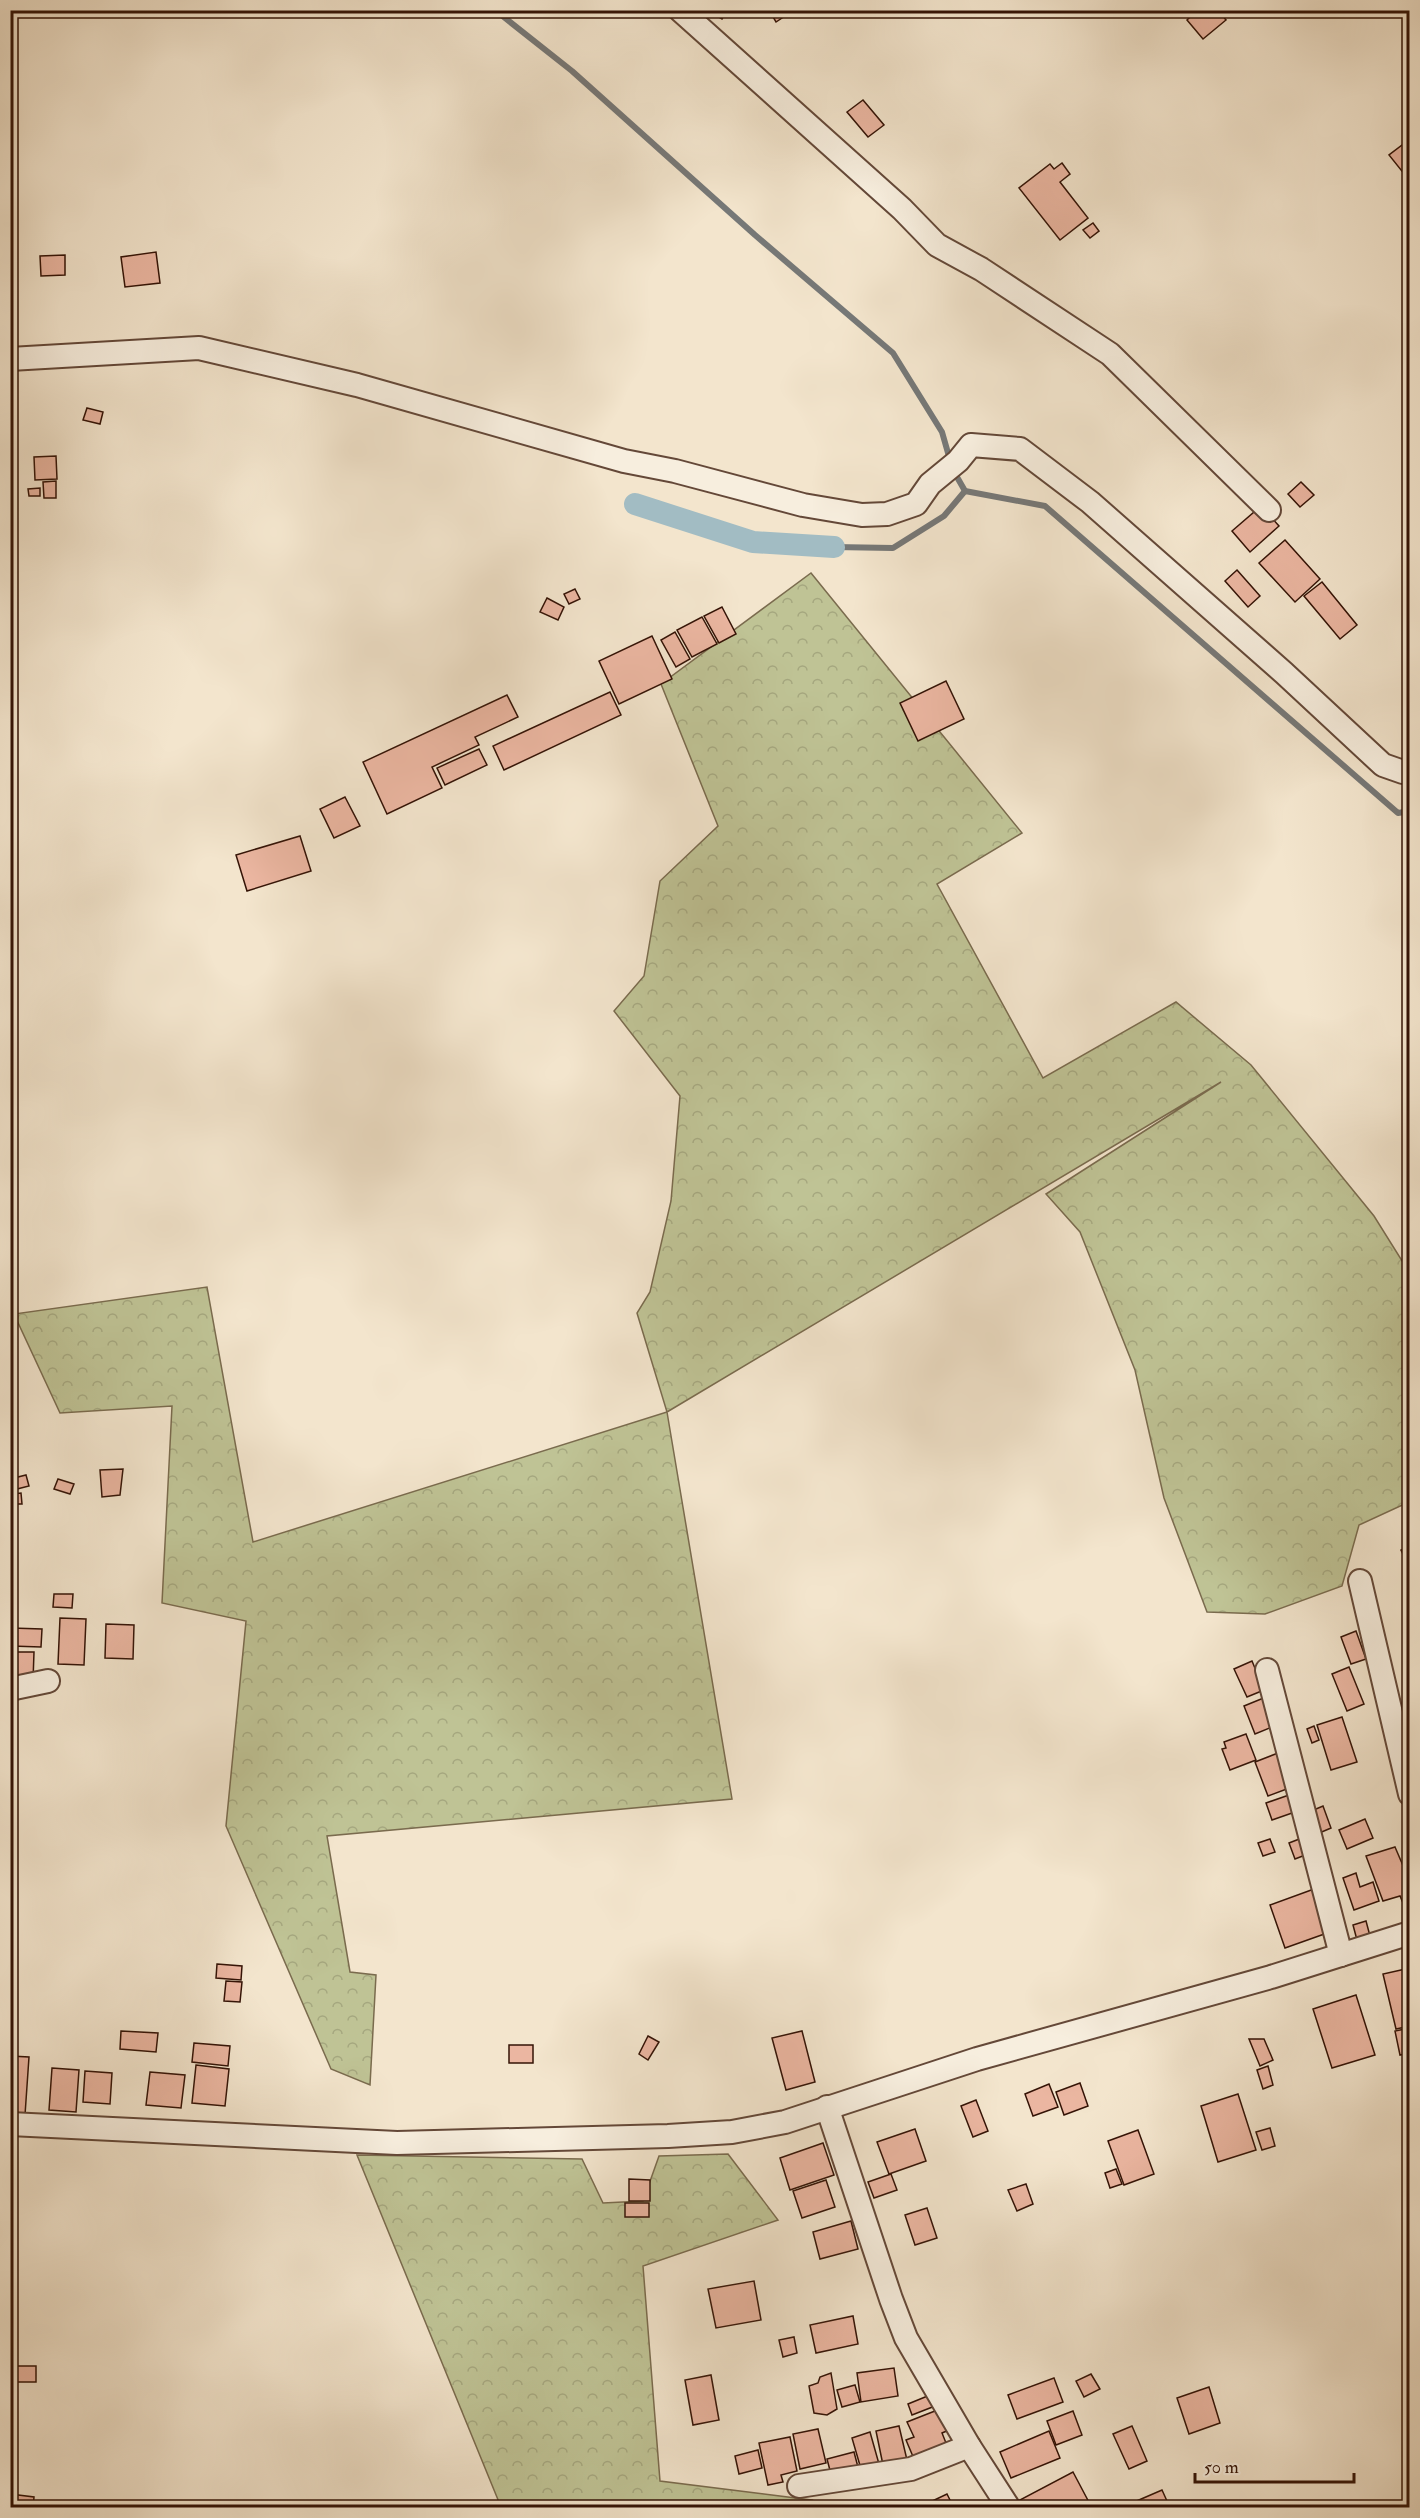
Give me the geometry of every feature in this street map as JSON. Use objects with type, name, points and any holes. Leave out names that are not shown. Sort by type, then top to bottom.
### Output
[{"type":"street","points":[[680,10],[902,209],[937,245],[981,268],[1110,354],[1269,510]]},
{"type":"street","points":[[10,359],[200,348],[357,385],[624,461],[675,471],[803,505],[862,515],[887,514],[916,504],[930,484],[958,461],[970,445],[1020,449],[1099,510],[1284,673],[1383,765],[1410,772]]},
{"type":"street","points":[[1360,1581],[1410,1794]]},
{"type":"street","points":[[1267,1670],[1341,1954]]},
{"type":"street","points":[[10,1689],[48,1681]]},
{"type":"street","points":[[10,2124],[135,2132],[283,2136],[341,2141],[440,2142],[668,2136],[732,2132],[785,2122],[977,2060],[1238,1986],[1410,1933]]},
{"type":"street","points":[[827,2107],[891,2299],[906,2337],[969,2446],[1010,2508]]},
{"type":"street","points":[[799,2486],[911,2469],[969,2446]]},
{"type":"green space","points":[[811,573],[1022,833],[937,884],[1043,1078],[1176,1002],[1251,1065],[1374,1216],[1409,1272],[1409,1502],[1359,1525],[1342,1586],[1265,1614],[1207,1612],[1164,1498],[1135,1370],[1080,1232],[1046,1194],[1221,1082],[667,1412],[637,1313],[650,1292],[671,1201],[680,1096],[614,1011],[644,976],[660,881],[718,826],[661,684]]},
{"type":"green space","points":[[207,1287],[253,1542],[667,1412],[732,1799],[327,1836],[350,1972],[376,1975],[370,2085],[331,2069],[226,1826],[246,1621],[162,1603],[172,1406],[60,1413],[14,1314]]},
{"type":"green space","points":[[728,2154],[778,2220],[643,2266],[660,2481],[811,2500],[792,2508],[501,2507],[357,2155],[582,2159],[603,2203],[643,2201],[659,2156]]},
{"type":"building","points":[[713,10],[727,10],[722,19],[712,13]]},
{"type":"building","points":[[769,10],[794,10],[776,22]]},
{"type":"building","points":[[1197,10],[1218,10],[1226,20],[1203,39],[1187,20]]},
{"type":"building","points":[[863,100],[884,125],[868,137],[847,112]]},
{"type":"building","points":[[1410,139],[1410,179],[1409,180],[1389,155]]},
{"type":"building","points":[[1062,163],[1070,174],[1060,182],[1088,218],[1060,240],[1019,188],[1050,164],[1054,169]]},
{"type":"building","points":[[1093,223],[1099,231],[1090,238],[1083,230]]},
{"type":"building","points":[[156,252],[160,283],[125,287],[121,257]]},
{"type":"building","points":[[65,255],[65,275],[41,276],[40,256]]},
{"type":"building","points":[[87,408],[103,412],[100,424],[83,420]]},
{"type":"building","points":[[56,456],[57,479],[35,480],[34,457]]},
{"type":"building","points":[[56,481],[56,498],[44,498],[43,482]]},
{"type":"building","points":[[1301,482],[1314,495],[1300,507],[1288,494]]},
{"type":"building","points":[[40,488],[40,496],[29,496],[28,489]]},
{"type":"building","points":[[1261,506],[1279,526],[1250,552],[1232,531]]},
{"type":"building","points":[[1285,540],[1320,579],[1295,602],[1259,563]]},
{"type":"building","points":[[1237,570],[1260,596],[1248,607],[1225,581]]},
{"type":"building","points":[[1322,582],[1357,625],[1340,639],[1304,596]]},
{"type":"building","points":[[575,589],[580,599],[569,604],[564,594]]},
{"type":"building","points":[[547,598],[564,607],[558,620],[540,612]]},
{"type":"building","points":[[722,607],[736,634],[719,643],[704,616]]},
{"type":"building","points":[[702,617],[717,644],[692,657],[677,630]]},
{"type":"building","points":[[675,632],[690,659],[676,667],[661,640]]},
{"type":"building","points":[[652,636],[672,679],[619,704],[599,661]]},
{"type":"building","points":[[946,681],[964,719],[918,741],[900,703]]},
{"type":"building","points":[[610,692],[621,715],[504,770],[493,746]]},
{"type":"building","points":[[507,695],[518,717],[475,737],[479,745],[432,767],[442,788],[387,814],[363,762]]},
{"type":"building","points":[[479,749],[487,765],[445,785],[437,768]]},
{"type":"building","points":[[345,797],[360,826],[334,838],[320,809]]},
{"type":"building","points":[[300,836],[311,871],[247,891],[236,855]]},
{"type":"building","points":[[123,1469],[120,1495],[102,1497],[100,1470]]},
{"type":"building","points":[[26,1475],[29,1486],[13,1490],[10,1479]]},
{"type":"building","points":[[58,1479],[74,1484],[70,1494],[54,1489]]},
{"type":"building","points":[[21,1493],[22,1504],[13,1504],[13,1494]]},
{"type":"building","points":[[1410,1546],[1410,1569],[1401,1550]]},
{"type":"building","points":[[54,1594],[73,1594],[72,1608],[53,1607]]},
{"type":"building","points":[[60,1618],[86,1619],[84,1665],[58,1664]]},
{"type":"building","points":[[106,1624],[134,1625],[133,1659],[105,1658]]},
{"type":"building","points":[[11,1628],[42,1629],[41,1647],[11,1646]]},
{"type":"building","points":[[1356,1631],[1366,1659],[1351,1664],[1341,1637]]},
{"type":"building","points":[[10,1652],[34,1652],[33,1681],[10,1680]]},
{"type":"building","points":[[1252,1661],[1264,1690],[1247,1697],[1234,1669]]},
{"type":"building","points":[[1349,1667],[1364,1704],[1347,1711],[1332,1674]]},
{"type":"building","points":[[1266,1697],[1277,1725],[1255,1734],[1244,1706]]},
{"type":"building","points":[[1342,1717],[1357,1762],[1331,1770],[1317,1725]]},
{"type":"building","points":[[1314,1726],[1319,1740],[1312,1743],[1307,1729]]},
{"type":"building","points":[[1246,1734],[1256,1760],[1230,1770],[1222,1749],[1226,1748],[1224,1742]]},
{"type":"building","points":[[1278,1753],[1292,1787],[1268,1796],[1255,1762]]},
{"type":"building","points":[[1289,1795],[1295,1812],[1272,1820],[1266,1803]]},
{"type":"building","points":[[1323,1806],[1331,1828],[1317,1834],[1309,1812]]},
{"type":"building","points":[[1365,1819],[1373,1838],[1347,1849],[1339,1830]]},
{"type":"building","points":[[1307,1836],[1313,1852],[1295,1859],[1289,1843]]},
{"type":"building","points":[[1270,1839],[1275,1852],[1263,1856],[1258,1843]]},
{"type":"building","points":[[1395,1847],[1410,1882],[1410,1914],[1408,1915],[1400,1896],[1383,1901],[1366,1856]]},
{"type":"building","points":[[1356,1873],[1360,1887],[1373,1882],[1379,1901],[1354,1910],[1343,1878]]},
{"type":"building","points":[[1314,1889],[1330,1932],[1285,1948],[1270,1905]]},
{"type":"building","points":[[1366,1921],[1370,1936],[1357,1940],[1353,1925]]},
{"type":"building","points":[[217,1964],[242,1966],[241,1980],[216,1978]]},
{"type":"building","points":[[1410,1968],[1410,2026],[1396,2029],[1383,1974]]},
{"type":"building","points":[[226,1981],[242,1982],[240,2002],[224,2001]]},
{"type":"building","points":[[1356,1995],[1375,2055],[1332,2068],[1313,2009]]},
{"type":"building","points":[[1410,2028],[1410,2053],[1400,2055],[1395,2031]]},
{"type":"building","points":[[121,2031],[158,2033],[156,2052],[120,2049]]},
{"type":"building","points":[[802,2031],[815,2082],[786,2090],[772,2038]]},
{"type":"building","points":[[648,2036],[659,2042],[648,2060],[639,2054]]},
{"type":"building","points":[[1249,2039],[1264,2039],[1273,2060],[1260,2066]]},
{"type":"building","points":[[194,2043],[230,2046],[228,2066],[192,2062]]},
{"type":"building","points":[[509,2045],[533,2045],[533,2063],[509,2063]]},
{"type":"building","points":[[10,2056],[29,2057],[25,2115],[10,2114]]},
{"type":"building","points":[[196,2065],[229,2069],[225,2106],[192,2103]]},
{"type":"building","points":[[1268,2066],[1273,2085],[1263,2089],[1257,2070]]},
{"type":"building","points":[[52,2068],[79,2070],[76,2112],[49,2110]]},
{"type":"building","points":[[85,2071],[112,2073],[110,2104],[83,2102]]},
{"type":"building","points":[[150,2072],[185,2075],[181,2108],[146,2105]]},
{"type":"building","points":[[1080,2083],[1088,2106],[1064,2115],[1056,2092]]},
{"type":"building","points":[[1049,2084],[1058,2107],[1033,2116],[1025,2094]]},
{"type":"building","points":[[1238,2094],[1256,2150],[1218,2162],[1201,2106]]},
{"type":"building","points":[[976,2100],[988,2131],[973,2137],[961,2106]]},
{"type":"building","points":[[1270,2128],[1275,2146],[1262,2150],[1256,2132]]},
{"type":"building","points":[[915,2129],[926,2161],[889,2174],[877,2142]]},
{"type":"building","points":[[1138,2130],[1154,2174],[1124,2185],[1108,2141]]},
{"type":"building","points":[[823,2143],[834,2175],[790,2190],[780,2158]]},
{"type":"building","points":[[1116,2169],[1122,2184],[1110,2188],[1105,2173]]},
{"type":"building","points":[[891,2174],[897,2190],[874,2198],[868,2182]]},
{"type":"building","points":[[629,2179],[650,2180],[650,2201],[629,2201]]},
{"type":"building","points":[[826,2180],[835,2207],[802,2218],[793,2191]]},
{"type":"building","points":[[1026,2184],[1033,2204],[1017,2211],[1008,2190]]},
{"type":"building","points":[[625,2203],[649,2203],[649,2217],[625,2217]]},
{"type":"building","points":[[927,2208],[937,2238],[915,2245],[905,2215]]},
{"type":"building","points":[[851,2221],[858,2249],[820,2259],[813,2232]]},
{"type":"building","points":[[754,2281],[761,2320],[716,2328],[708,2289]]},
{"type":"building","points":[[853,2316],[858,2344],[816,2353],[810,2325]]},
{"type":"building","points":[[794,2337],[797,2353],[783,2357],[779,2340]]},
{"type":"building","points":[[16,2366],[36,2366],[36,2382],[16,2382]]},
{"type":"building","points":[[894,2368],[898,2396],[861,2402],[857,2373]]},
{"type":"building","points":[[831,2373],[837,2409],[827,2415],[814,2413],[809,2386],[818,2383],[820,2377]]},
{"type":"building","points":[[1091,2374],[1100,2389],[1084,2397],[1076,2381]]},
{"type":"building","points":[[711,2375],[719,2420],[693,2425],[685,2380]]},
{"type":"building","points":[[1054,2378],[1063,2402],[1017,2419],[1008,2395]]},
{"type":"building","points":[[855,2385],[860,2402],[842,2407],[837,2390]]},
{"type":"building","points":[[1209,2387],[1220,2423],[1189,2434],[1177,2398]]},
{"type":"building","points":[[930,2395],[935,2406],[912,2415],[908,2404]]},
{"type":"building","points":[[940,2409],[949,2430],[942,2433],[950,2453],[917,2466],[906,2440],[914,2437],[907,2422]]},
{"type":"building","points":[[1073,2411],[1082,2435],[1056,2445],[1047,2421]]},
{"type":"building","points":[[899,2426],[907,2460],[883,2465],[876,2431]]},
{"type":"building","points":[[1132,2426],[1147,2461],[1129,2469],[1113,2434]]},
{"type":"building","points":[[818,2429],[826,2463],[800,2469],[793,2434]]},
{"type":"building","points":[[1049,2431],[1060,2458],[1011,2478],[1000,2452]]},
{"type":"building","points":[[870,2432],[879,2464],[861,2469],[852,2438]]},
{"type":"building","points":[[790,2437],[797,2471],[781,2475],[783,2482],[768,2485],[759,2443]]},
{"type":"building","points":[[758,2450],[762,2468],[739,2474],[735,2456]]},
{"type":"building","points":[[854,2452],[859,2471],[832,2478],[827,2459]]},
{"type":"building","points":[[1073,2472],[1092,2508],[1019,2508],[1016,2502]]},
{"type":"building","points":[[1162,2490],[1167,2501],[1157,2505],[1158,2508],[1134,2508],[1132,2503]]},
{"type":"building","points":[[10,2494],[34,2497],[33,2508],[10,2506]]},
{"type":"building","points":[[947,2494],[954,2508],[925,2508],[924,2505]]},
{"type":"waterway","points":[[495,10],[572,71],[755,235],[893,353],[942,432],[950,460]]},
{"type":"waterway","points":[[953,470],[965,491]]},
{"type":"waterway","points":[[834,547],[893,548],[944,516],[965,491],[1045,506],[1398,813],[1410,811]]},
{"type":"waterway","points":[[635,504],[753,542],[834,547]]}]
